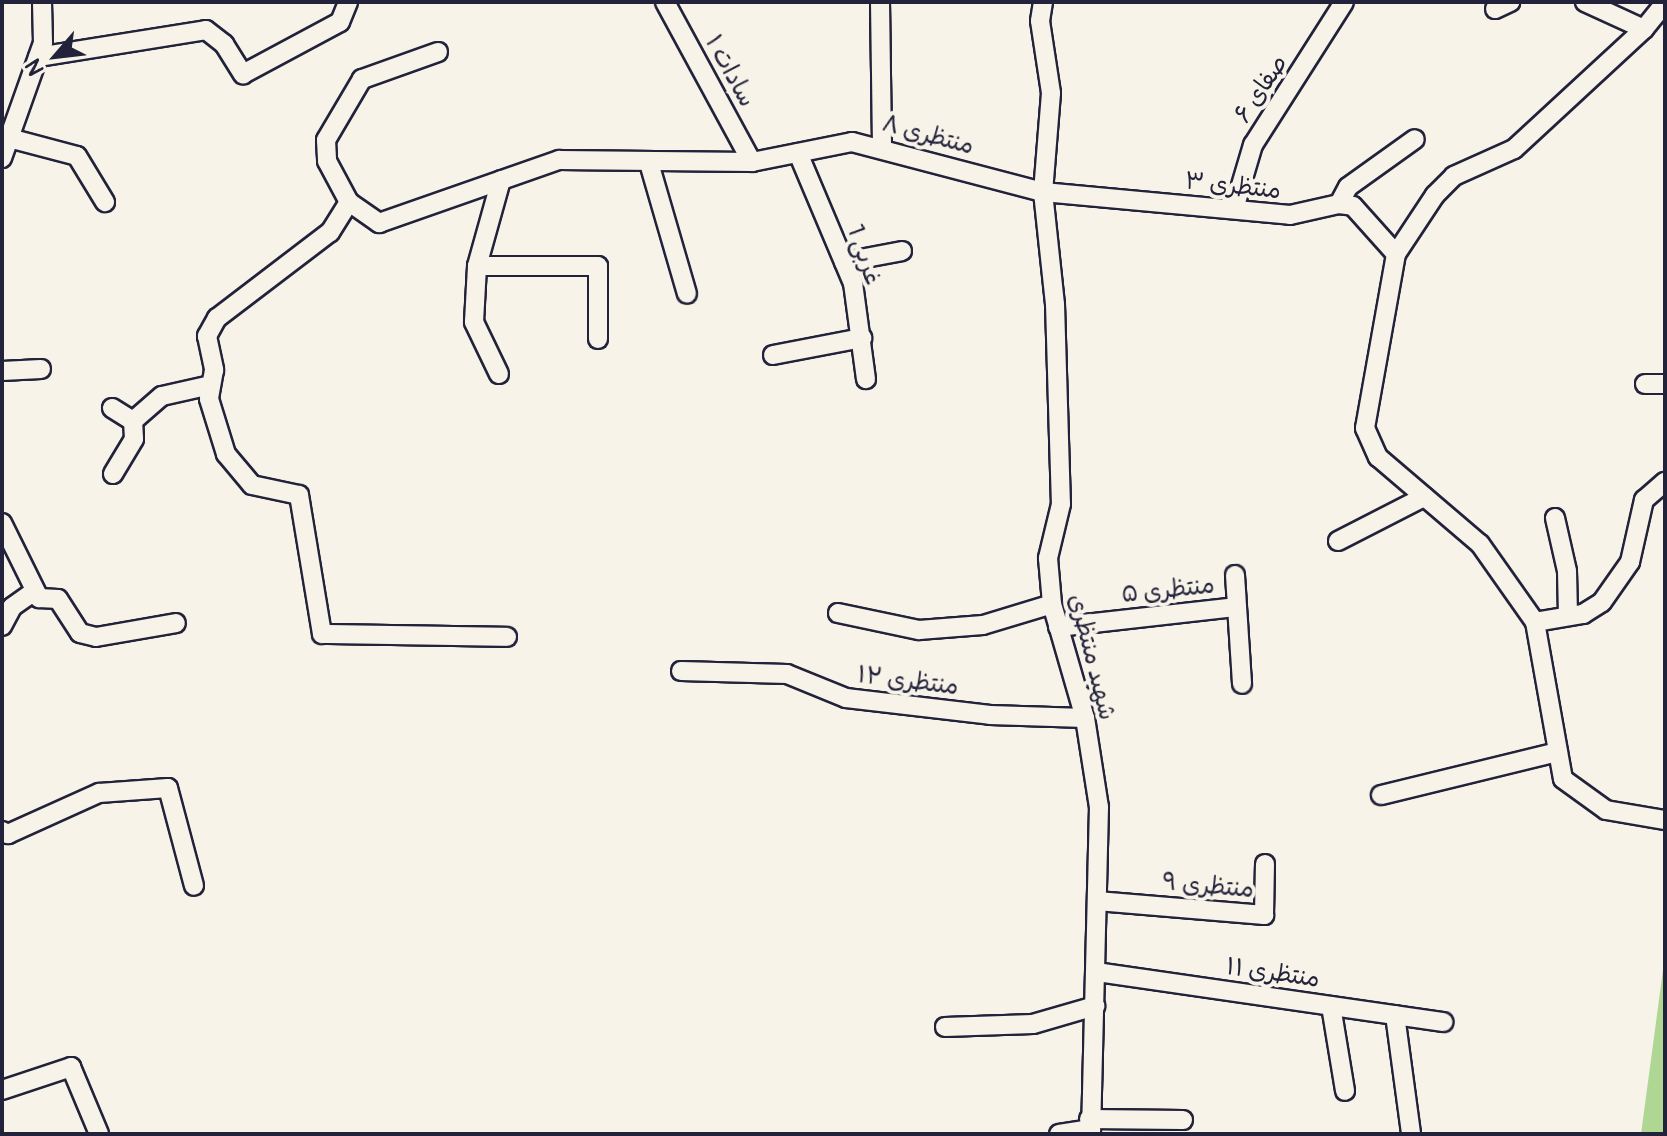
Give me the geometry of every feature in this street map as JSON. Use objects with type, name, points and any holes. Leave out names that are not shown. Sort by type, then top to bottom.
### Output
[{"type":"street","points":[[2,158],[43,43],[42,2]]},
{"type":"street","points":[[38,57],[206,30],[224,44],[243,74],[340,22],[348,2]]},
{"type":"street","name":"سادات ۱","points":[[665,2],[752,162]]},
{"type":"street","points":[[880,2],[882,146]]},
{"type":"street","name":"شهید منتظری","points":[[1043,2],[1040,21],[1051,93],[1043,192],[1055,304],[1061,504],[1048,558],[1052,604],[1085,718],[1099,807],[1090,1128]]},
{"type":"street","name":"صفای ۶","points":[[1234,209],[1253,145],[1344,2]]},
{"type":"street","points":[[1585,2],[1644,29]]},
{"type":"street","points":[[1665,3],[1644,29],[1514,149],[1454,176],[1396,254],[1365,428],[1378,457],[1480,544],[1535,622],[1563,779],[1606,810],[1665,820]]},
{"type":"street","points":[[438,52],[362,79],[326,140],[327,161],[349,202],[330,232],[217,318],[207,336],[214,370],[209,399],[226,454],[252,485],[299,495],[322,634],[507,637]]},
{"type":"street","points":[[2,103],[21,101]]},
{"type":"street","points":[[9,138],[77,156],[105,202]]},
{"type":"street","points":[[1396,254],[1353,206],[1339,204],[1348,187],[1415,139]]},
{"type":"street","name":"منتظری ۸","points":[[349,202],[379,223],[559,160],[752,162],[852,142],[882,146],[1043,192]]},
{"type":"street","name":"غربی 1","points":[[798,153],[844,262],[862,338],[866,379]]},
{"type":"street","points":[[649,163],[687,294]]},
{"type":"street","points":[[499,374],[474,322],[477,266],[501,180]]},
{"type":"street","name":"منتظری ۳","points":[[1043,192],[1290,215],[1339,204]]},
{"type":"street","points":[[844,262],[902,251]]},
{"type":"street","points":[[477,266],[598,266],[598,339]]},
{"type":"street","points":[[773,355],[862,338]]},
{"type":"street","points":[[2,371],[41,369]]},
{"type":"street","points":[[1645,384],[1665,384]]},
{"type":"street","points":[[133,421],[162,396],[211,385]]},
{"type":"street","points":[[112,408],[133,421]]},
{"type":"street","points":[[113,474],[134,439],[133,421]]},
{"type":"street","points":[[1535,622],[1568,616],[1602,602],[1630,562],[1644,500],[1665,482]]},
{"type":"street","points":[[1338,541],[1424,497]]},
{"type":"street","points":[[1555,518],[1567,571],[1568,616]]},
{"type":"street","points":[[2,523],[39,598],[58,599],[80,633],[96,637],[176,623]]},
{"type":"street","points":[[1235,575],[1242,684]]},
{"type":"street","points":[[2,626],[12,607],[35,591]]},
{"type":"street","points":[[838,613],[919,630],[983,625],[1052,604]]},
{"type":"street","name":"منتظری ۵","points":[[1058,627],[1235,607]]},
{"type":"street","name":"منتظری ۱۲","points":[[681,671],[787,674],[846,698],[990,715],[1085,718]]},
{"type":"street","points":[[1381,795],[1558,752]]},
{"type":"street","points":[[2,831],[8,834],[99,793],[168,788],[194,886]]},
{"type":"street","name":"منتظری ۹","points":[[1097,901],[1264,915],[1265,864]]},
{"type":"street","name":"منتظری ۱۱","points":[[1096,972],[1443,1022]]},
{"type":"street","points":[[945,1027],[1033,1024],[1095,1006]]},
{"type":"street","points":[[1331,1006],[1345,1091]]},
{"type":"street","points":[[1395,1015],[1411,1134]]},
{"type":"street","points":[[2,1090],[71,1067],[99,1134]]},
{"type":"street","points":[[1059,1134],[1090,1128],[1183,1120]]},
{"type":"green space","points":[[1665,955],[1665,1134],[1641,1134]]}]
